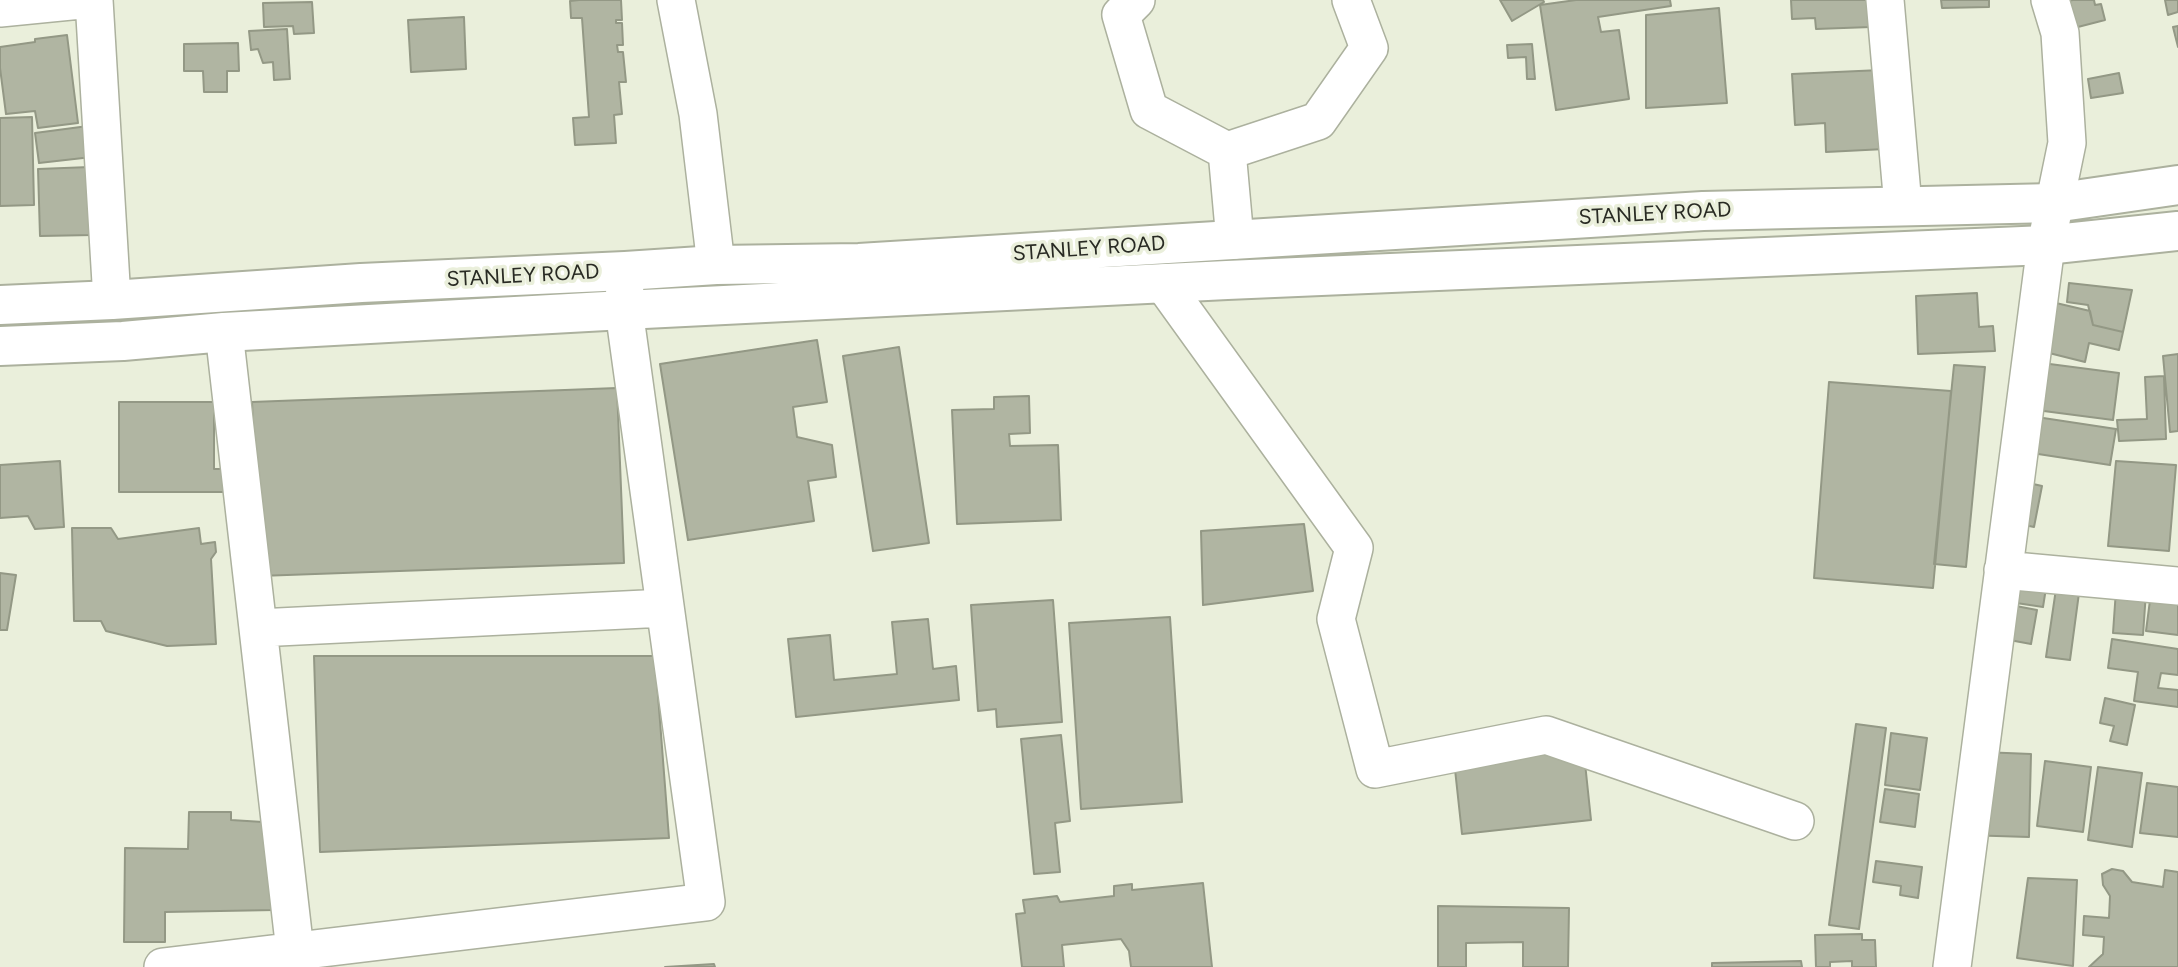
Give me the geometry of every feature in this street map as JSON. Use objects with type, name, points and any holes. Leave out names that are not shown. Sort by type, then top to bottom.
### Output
[{"type":"main road","name":"STANLEY ROAD","points":[[0,305],[716,265],[859,263],[1689,211],[2054,203],[2178,185]]},
{"type":"main road","name":"STANLEY ROAD","points":[[0,346],[624,310],[1163,283],[2046,245],[2178,231]]},
{"type":"street","points":[[0,8],[81,0]]},
{"type":"street","points":[[94,0],[112,300]]},
{"type":"street","points":[[676,0],[698,114],[716,265]]},
{"type":"street","points":[[1136,0],[1121,15],[1149,110],[1227,151],[1318,121],[1369,48],[1351,0]]},
{"type":"street","points":[[1885,0],[1903,206]]},
{"type":"street","points":[[1952,967],[2046,245],[2067,144],[2060,33],[2050,0]]},
{"type":"street","points":[[1227,151],[1235,240]]},
{"type":"street","points":[[163,967],[706,902],[624,310],[625,271]]},
{"type":"street","points":[[1163,283],[1354,548],[1336,619],[1375,769],[1546,735],[1795,821]]},
{"type":"street","points":[[224,332],[295,951]]},
{"type":"street","points":[[2003,570],[2178,586]]},
{"type":"street","points":[[258,628],[666,608]]},
{"type":"building","points":[[621,0],[622,20],[616,20],[616,23],[622,23],[623,45],[617,45],[618,52],[623,52],[626,82],[619,82],[622,114],[614,115],[616,143],[575,145],[573,118],[589,117],[582,18],[571,18],[570,1]]},
{"type":"building","points":[[1500,0],[1543,0],[1544,2],[1512,21]]},
{"type":"building","points":[[1576,0],[1670,0],[1671,6],[1598,17],[1601,32],[1619,30],[1629,99],[1556,110],[1540,5]]},
{"type":"building","points":[[1791,0],[1894,0],[1871,27],[1816,29],[1815,18],[1792,19]]},
{"type":"building","points":[[1941,0],[1989,0],[1989,7],[1942,8]]},
{"type":"building","points":[[2094,0],[2095,5],[2101,4],[2105,20],[2074,28],[2068,1]]},
{"type":"building","points":[[2165,0],[2178,0],[2178,12],[2168,15]]},
{"type":"building","points":[[312,2],[314,33],[294,34],[293,26],[264,27],[263,3]]},
{"type":"building","points":[[1719,8],[1727,103],[1646,108],[1646,15]]},
{"type":"building","points":[[464,17],[466,69],[411,72],[408,20]]},
{"type":"building","points":[[2178,26],[2178,47],[2173,27]]},
{"type":"building","points":[[287,29],[290,79],[274,80],[273,62],[263,63],[258,49],[251,50],[249,31]]},
{"type":"building","points":[[67,35],[78,123],[38,128],[35,111],[6,114],[0,47]]},
{"type":"building","points":[[238,43],[239,71],[227,71],[227,92],[204,92],[203,71],[184,71],[184,44]]},
{"type":"building","points":[[1532,44],[1535,79],[1527,79],[1526,57],[1508,58],[1507,45]]},
{"type":"building","points":[[1881,70],[1885,149],[1826,152],[1825,123],[1795,125],[1792,74]]},
{"type":"building","points":[[2119,73],[2123,93],[2091,98],[2088,79]]},
{"type":"building","points":[[32,117],[34,205],[0,206],[0,118]]},
{"type":"building","points":[[88,126],[92,157],[39,163],[35,133]]},
{"type":"building","points":[[90,167],[93,235],[40,236],[38,169]]},
{"type":"building","points":[[2069,283],[2132,290],[2123,332],[2093,325],[2088,305],[2067,302]]},
{"type":"building","points":[[1977,293],[1979,327],[1993,326],[1995,351],[1918,354],[1916,296]]},
{"type":"building","points":[[2056,303],[2090,311],[2093,325],[2123,332],[2119,350],[2089,343],[2085,362],[2045,352]]},
{"type":"building","points":[[817,340],[827,402],[793,407],[797,437],[832,445],[836,477],[808,481],[814,521],[688,540],[660,364]]},
{"type":"building","points":[[899,347],[929,543],[873,551],[843,356]]},
{"type":"building","points":[[2178,354],[2178,431],[2170,432],[2163,356]]},
{"type":"building","points":[[2042,363],[2119,373],[2113,420],[2036,410]]},
{"type":"building","points":[[1954,365],[1985,367],[1966,567],[1934,564]]},
{"type":"building","points":[[2164,376],[2166,439],[2119,441],[2117,420],[2147,419],[2145,377]]},
{"type":"building","points":[[1829,382],[1951,391],[1933,588],[1814,578]]},
{"type":"building","points":[[617,388],[624,563],[259,576],[252,402]]},
{"type":"building","points":[[1029,396],[1030,433],[1009,434],[1010,446],[1058,445],[1061,520],[957,524],[952,410],[994,409],[994,397]]},
{"type":"building","points":[[119,402],[214,402],[214,469],[232,469],[232,492],[119,492]]},
{"type":"building","points":[[2030,416],[2116,429],[2110,465],[2025,452]]},
{"type":"building","points":[[60,461],[64,527],[35,529],[28,516],[0,518],[0,465]]},
{"type":"building","points":[[2116,461],[2176,465],[2169,551],[2108,546]]},
{"type":"building","points":[[2020,481],[2042,486],[2034,527],[2010,522]]},
{"type":"building","points":[[1304,524],[1313,591],[1203,605],[1201,531]]},
{"type":"building","points":[[72,528],[111,528],[118,539],[199,528],[201,544],[215,542],[216,552],[211,559],[216,644],[167,646],[106,631],[101,621],[74,621]]},
{"type":"building","points":[[2049,569],[2043,607],[2003,601]]},
{"type":"building","points":[[0,573],[16,575],[7,630],[0,630]]},
{"type":"building","points":[[2152,585],[2178,588],[2178,635],[2146,631]]},
{"type":"building","points":[[2056,589],[2079,593],[2070,660],[2046,657]]},
{"type":"building","points":[[2116,590],[2146,592],[2143,635],[2113,633]]},
{"type":"building","points":[[1053,600],[1062,722],[997,727],[996,709],[978,711],[971,605]]},
{"type":"building","points":[[2000,603],[2037,610],[2031,644],[1993,637]]},
{"type":"building","points":[[1170,617],[1182,802],[1081,809],[1069,623]]},
{"type":"building","points":[[928,619],[933,669],[956,666],[959,700],[796,717],[788,639],[830,635],[834,680],[897,674],[892,622]]},
{"type":"building","points":[[2112,639],[2178,649],[2178,675],[2161,673],[2158,688],[2178,690],[2178,707],[2134,701],[2138,672],[2108,668]]},
{"type":"building","points":[[314,656],[655,656],[669,838],[320,852]]},
{"type":"building","points":[[2105,698],[2135,705],[2127,745],[2110,741],[2114,726],[2100,723]]},
{"type":"building","points":[[1856,724],[1886,728],[1859,929],[1829,925]]},
{"type":"building","points":[[1891,733],[1927,738],[1920,790],[1885,785]]},
{"type":"building","points":[[1061,735],[1070,821],[1055,823],[1060,872],[1034,874],[1021,739]]},
{"type":"building","points":[[1583,744],[1591,820],[1462,834],[1453,751]]},
{"type":"building","points":[[1982,752],[2031,754],[2029,837],[1964,835]]},
{"type":"building","points":[[2045,761],[2091,767],[2083,832],[2037,826]]},
{"type":"building","points":[[2098,767],[2142,773],[2132,847],[2088,840]]},
{"type":"building","points":[[2147,783],[2178,787],[2178,837],[2140,833]]},
{"type":"building","points":[[1885,789],[1919,794],[1915,827],[1880,822]]},
{"type":"building","points":[[189,812],[231,812],[231,820],[263,822],[275,910],[165,912],[165,942],[124,942],[125,848],[188,849]]},
{"type":"building","points":[[1876,861],[1922,867],[1918,898],[1900,895],[1901,886],[1873,882]]},
{"type":"building","points":[[2112,869],[2123,871],[2132,882],[2163,887],[2165,870],[2178,872],[2178,967],[2089,967],[2103,954],[2104,937],[2083,935],[2084,916],[2109,918],[2110,896],[2103,885],[2102,874]]},
{"type":"building","points":[[2028,878],[2077,880],[2073,966],[2017,958]]},
{"type":"building","points":[[1203,883],[1212,967],[1131,967],[1129,951],[1121,939],[1062,945],[1064,967],[1022,967],[1016,914],[1025,913],[1023,900],[1057,896],[1060,902],[1114,896],[1114,886],[1132,884],[1132,890]]},
{"type":"building","points":[[1438,906],[1569,908],[1568,967],[1523,967],[1523,942],[1466,943],[1466,967],[1438,967]]},
{"type":"building","points":[[1862,934],[1862,940],[1875,940],[1876,967],[1852,967],[1852,961],[1830,962],[1830,967],[1816,967],[1815,935]]},
{"type":"building","points":[[1801,961],[1802,967],[1712,967],[1712,963]]},
{"type":"building","points":[[714,964],[715,967],[665,967]]}]
